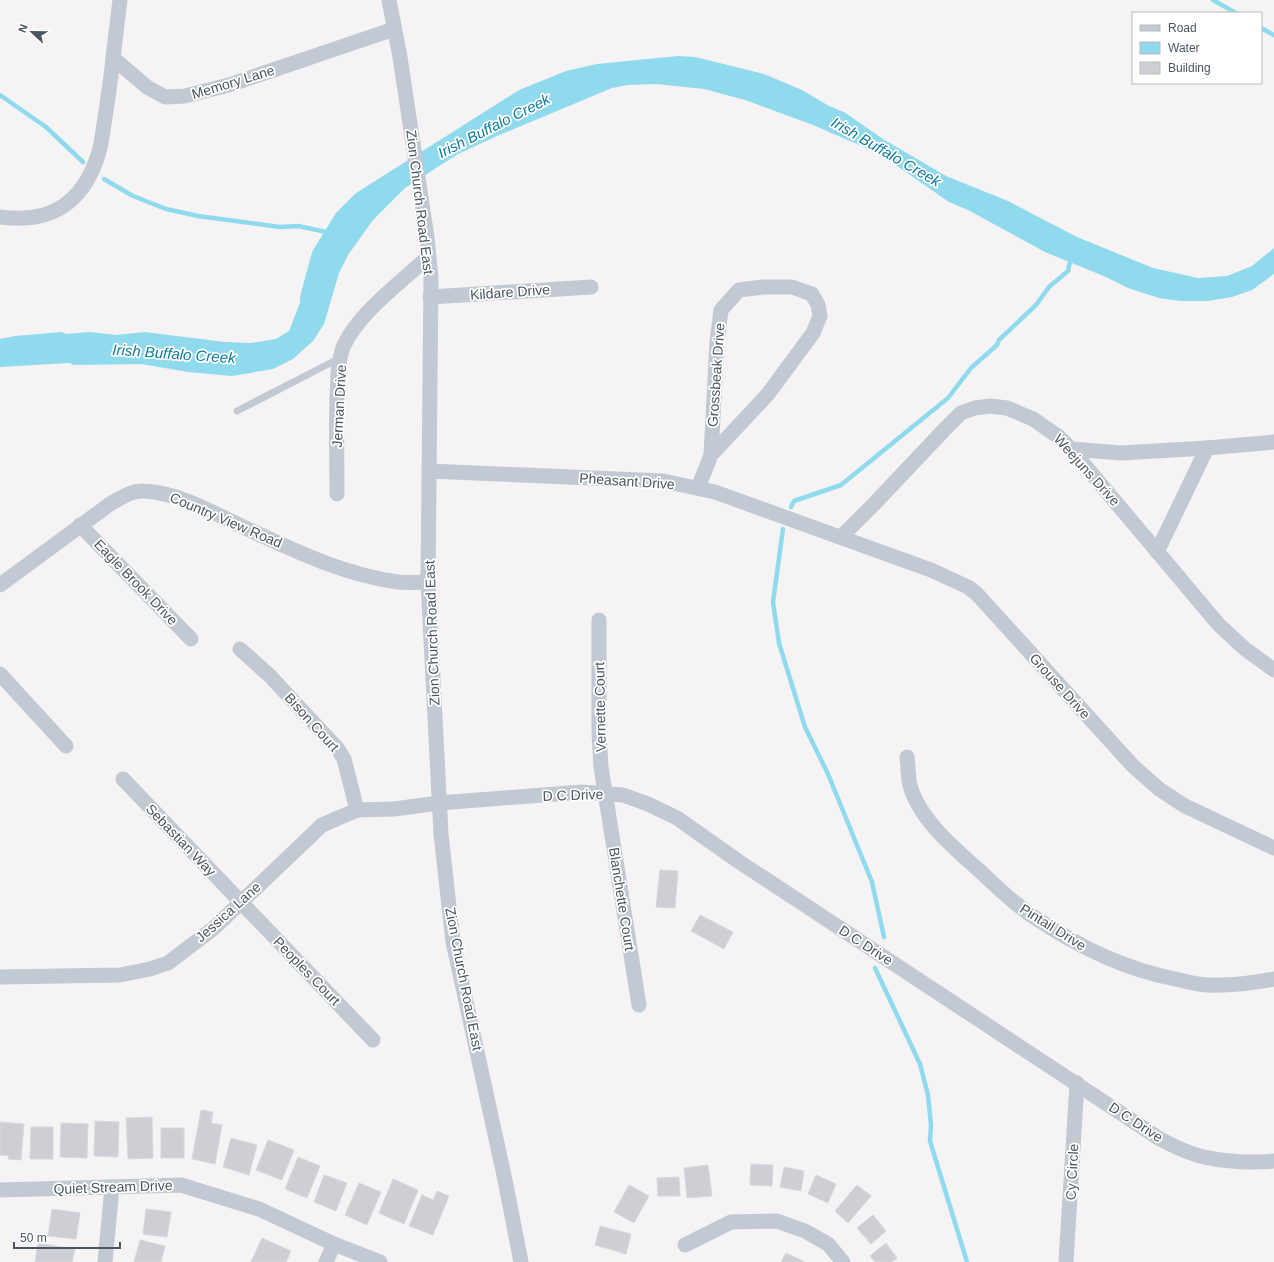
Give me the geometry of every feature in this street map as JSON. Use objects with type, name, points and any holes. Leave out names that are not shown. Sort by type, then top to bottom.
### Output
[{"type":"street","points":[[0,217],[13,219],[44,216],[64,207],[86,184],[100,150],[112,78],[120,0]]},
{"type":"street","name":"Zion Church Road East","points":[[389,0],[400,57],[427,238],[431,278],[428,582],[441,834],[454,942],[521,1262]]},
{"type":"street","name":"Memory Lane","points":[[114,58],[147,87],[165,97],[185,96],[229,85],[394,29]]},
{"type":"street","name":"Jerman Drive","points":[[338,494],[336,433],[338,368],[344,346],[358,324],[379,301],[428,257]]},
{"type":"street","name":"Kildare Drive","points":[[430,297],[591,287]]},
{"type":"street","name":"Grossbeak Drive","points":[[698,488],[711,455],[717,342],[721,310],[738,290],[763,287],[792,287],[812,294],[818,305],[820,316],[812,334],[768,394],[711,455]]},
{"type":"street","name":"Weejuns Drive","points":[[840,537],[874,504],[961,413],[975,408],[990,406],[1007,408],[1033,419],[1060,437],[1219,625],[1245,649],[1274,670]]},
{"type":"street","points":[[1071,449],[1121,454],[1274,442]]},
{"type":"street","points":[[1157,552],[1207,448]]},
{"type":"street","name":"Pheasant Drive","points":[[429,471],[663,481],[715,492],[840,537]]},
{"type":"street","name":"Country View Road","points":[[0,585],[110,504],[128,494],[142,490],[171,495],[204,508],[274,541],[335,567],[376,578],[399,582],[428,582]]},
{"type":"street","name":"Eagle Brook Drive","points":[[80,525],[191,639]]},
{"type":"street","name":"Grouse Drive","points":[[840,537],[931,570],[968,587],[977,594],[1133,766],[1159,789],[1185,806],[1274,848]]},
{"type":"street","name":"Vernette Court","points":[[599,620],[599,733],[601,767],[605,793]]},
{"type":"street","name":"Bison Court","points":[[240,649],[270,676],[338,749],[344,759],[356,810]]},
{"type":"street","points":[[0,674],[66,746]]},
{"type":"street","name":"Pintail Drive","points":[[907,757],[909,782],[917,802],[925,816],[950,844],[1015,903],[1034,917],[1087,949],[1131,968],[1156,976],[1206,985],[1227,985],[1274,979]]},
{"type":"street","name":"Sebastian Way","points":[[122,779],[240,902]]},
{"type":"street","name":"D C Drive","points":[[439,803],[582,792],[624,795],[648,804],[677,818],[738,861],[1160,1139],[1174,1146],[1209,1158],[1239,1161],[1274,1161]]},
{"type":"street","name":"Blanchette Court","points":[[605,793],[639,1005]]},
{"type":"street","name":"Jessica Lane","points":[[0,977],[120,975],[150,969],[168,963],[214,928],[322,825],[356,810],[394,810],[439,803]]},
{"type":"street","name":"Peoples Court","points":[[240,902],[373,1040]]},
{"type":"street","name":"Cy Circle","points":[[1066,1262],[1077,1083]]},
{"type":"street","name":"Quiet Stream Drive","points":[[0,1190],[181,1185],[259,1209],[334,1244],[380,1262]]},
{"type":"street","points":[[105,1262],[112,1187]]},
{"type":"street","points":[[685,1245],[731,1222],[777,1221],[805,1231],[828,1244],[843,1262]]},
{"type":"street","points":[[326,1262],[334,1244]]},
{"type":"lane","points":[[237,411],[341,358]]},
{"type":"water","name":"Irish Buffalo Creek","points":[[678,56],[695,57],[764,74],[802,90],[829,106],[844,112],[883,139],[946,176],[1008,201],[1077,237],[1153,268],[1198,278],[1227,276],[1252,266],[1274,248],[1274,274],[1252,290],[1232,297],[1208,301],[1180,301],[1159,298],[1128,288],[1106,277],[1045,252],[968,210],[949,202],[880,154],[813,125],[745,100],[704,89],[656,84],[628,85],[612,88],[458,154],[405,188],[373,220],[348,255],[339,273],[324,324],[313,341],[293,359],[273,369],[232,376],[188,372],[141,364],[74,365],[69,363],[0,367],[0,339],[15,336],[62,332],[66,334],[89,332],[116,335],[145,332],[225,342],[250,343],[276,339],[289,331],[300,303],[300,297],[312,252],[336,213],[356,193],[519,90],[566,71],[597,64]]},
{"type":"building","points":[[660,870],[678,871],[675,908],[656,907]]},
{"type":"building","points":[[700,915],[733,932],[724,949],[691,931]]},
{"type":"building","points":[[201,1110],[213,1112],[211,1123],[222,1125],[215,1164],[192,1159]]},
{"type":"building","points":[[152,1117],[153,1158],[128,1159],[126,1118]]},
{"type":"building","points":[[95,1121],[119,1122],[118,1157],[94,1156]]},
{"type":"building","points":[[0,1122],[24,1124],[21,1160],[8,1159],[9,1156],[0,1155]]},
{"type":"building","points":[[61,1123],[88,1124],[87,1158],[60,1157]]},
{"type":"building","points":[[31,1127],[53,1127],[53,1159],[30,1159]]},
{"type":"building","points":[[161,1128],[184,1128],[184,1158],[161,1158]]},
{"type":"building","points":[[231,1138],[257,1145],[249,1175],[223,1167]]},
{"type":"building","points":[[268,1140],[294,1150],[282,1180],[256,1170]]},
{"type":"building","points":[[298,1157],[320,1166],[307,1198],[285,1189]]},
{"type":"building","points":[[751,1164],[773,1165],[772,1186],[750,1185]]},
{"type":"building","points":[[708,1165],[712,1196],[687,1198],[684,1168]]},
{"type":"building","points":[[784,1167],[804,1171],[801,1191],[780,1187]]},
{"type":"building","points":[[324,1175],[347,1183],[336,1211],[314,1202]]},
{"type":"building","points":[[816,1175],[836,1184],[828,1203],[808,1194]]},
{"type":"building","points":[[679,1177],[680,1196],[658,1196],[657,1178]]},
{"type":"building","points":[[393,1179],[418,1190],[404,1224],[379,1213]]},
{"type":"building","points":[[359,1183],[381,1192],[367,1225],[345,1215]]},
{"type":"building","points":[[629,1185],[649,1196],[634,1223],[614,1212]]},
{"type":"building","points":[[857,1185],[871,1196],[848,1223],[835,1211]]},
{"type":"building","points":[[437,1191],[449,1196],[433,1235],[409,1226],[422,1195],[433,1200]]},
{"type":"building","points":[[52,1209],[80,1213],[76,1239],[48,1236]]},
{"type":"building","points":[[146,1209],[171,1212],[167,1237],[143,1234]]},
{"type":"building","points":[[873,1215],[886,1231],[871,1244],[857,1228]]},
{"type":"building","points":[[600,1226],[631,1234],[626,1254],[595,1245]]},
{"type":"building","points":[[262,1238],[291,1251],[286,1262],[251,1262]]},
{"type":"building","points":[[140,1240],[165,1246],[161,1262],[134,1262]]},
{"type":"building","points":[[38,1243],[75,1249],[72,1262],[35,1262]]},
{"type":"building","points":[[886,1243],[897,1258],[892,1262],[875,1262],[870,1256]]},
{"type":"building","points":[[786,1253],[805,1262],[781,1262]]},
{"type":"waterway","points":[[1213,0],[1234,12]]},
{"type":"waterway","points":[[1262,29],[1274,35]]},
{"type":"waterway","points":[[0,95],[46,127],[83,162]]},
{"type":"waterway","points":[[104,179],[133,196],[166,209],[198,216],[280,227],[298,226],[326,232],[329,235]]},
{"type":"waterway","points":[[791,507],[794,501],[841,485],[948,398],[971,368],[997,345],[999,340],[1036,305],[1049,287],[1068,271],[1071,257]]},
{"type":"waterway","points":[[783,529],[773,602],[779,643],[805,727],[828,774],[872,882],[884,937]]},
{"type":"waterway","points":[[875,968],[920,1064],[928,1095],[931,1125],[930,1141],[967,1262]]}]
